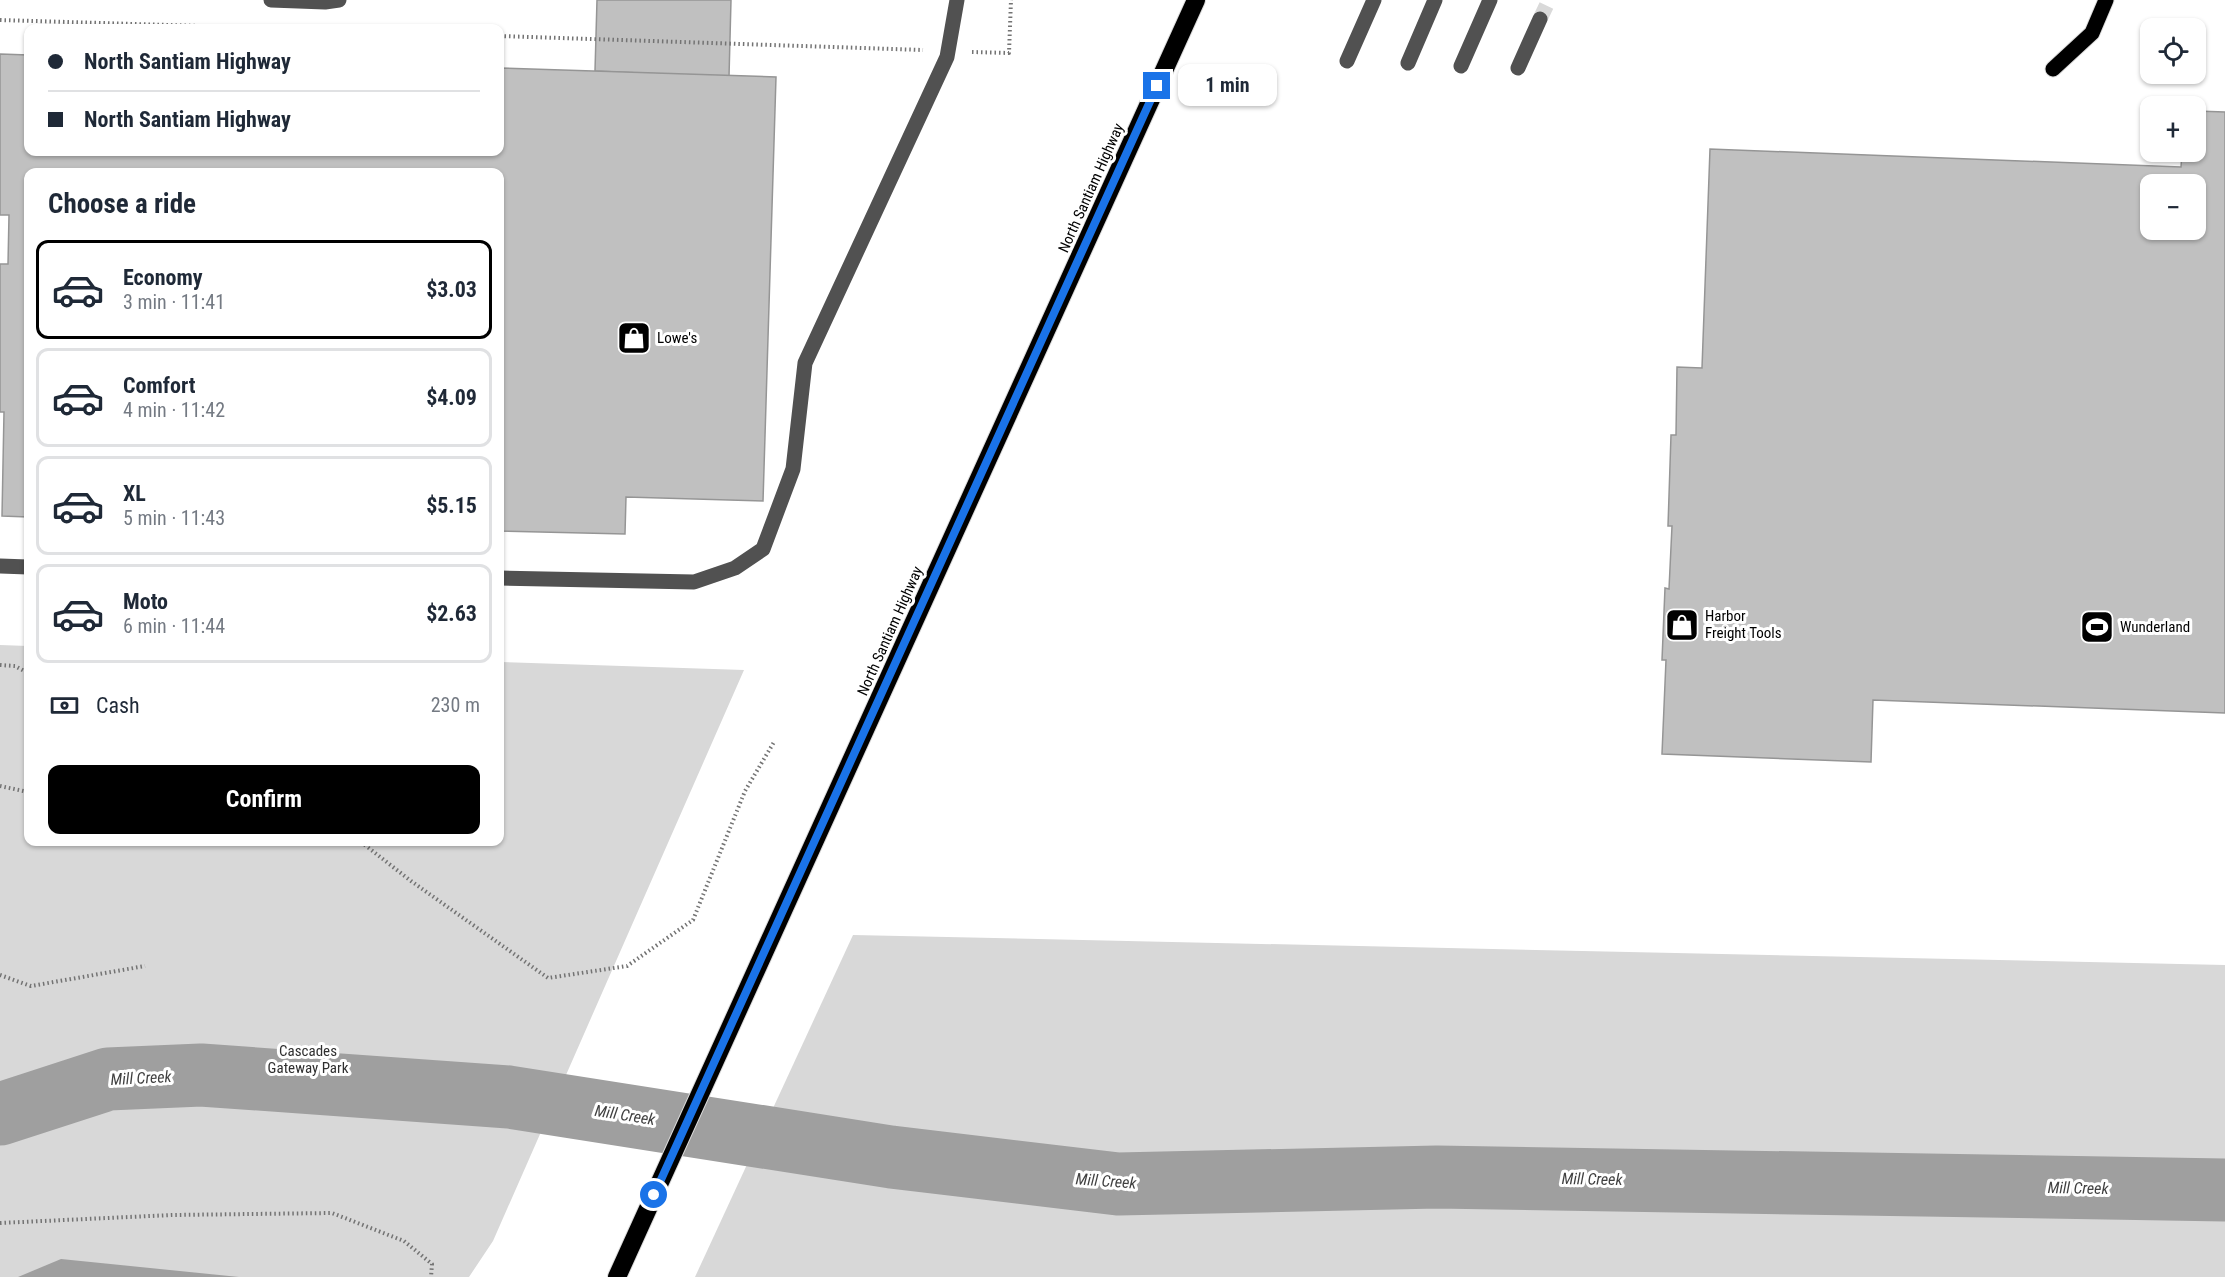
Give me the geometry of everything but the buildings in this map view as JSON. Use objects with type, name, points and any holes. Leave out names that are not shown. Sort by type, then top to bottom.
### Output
[{"type":"highway","name":"North Santiam Highway","points":[[617,1277],[1196,0]]},
{"type":"main road","points":[[2053,69],[2092,33],[2106,0]]},
{"type":"lane","points":[[270,0],[326,2],[339,0]]},
{"type":"lane","points":[[504,578],[694,582],[735,568],[764,549],[793,469],[805,363],[947,57],[957,0]]},
{"type":"lane","points":[[1347,61],[1374,0]]},
{"type":"lane","points":[[1408,63],[1435,0]]},
{"type":"lane","points":[[1461,66],[1490,0]]},
{"type":"lane","points":[[1518,68],[1540,19]]},
{"type":"lane","points":[[0,566],[24,567]]},
{"type":"path","points":[[504,36],[1009,53],[1011,0]]},
{"type":"path","points":[[0,20],[134,24]]},
{"type":"path","points":[[0,665],[15,666],[24,671]]},
{"type":"path","points":[[366,846],[411,881],[548,978],[627,966],[693,920],[745,791],[774,742]]},
{"type":"path","points":[[0,786],[24,791]]},
{"type":"path","points":[[0,975],[31,986],[145,966]]},
{"type":"path","points":[[0,1223],[172,1215],[332,1213],[404,1241],[432,1264],[431,1277]]},
{"type":"green space","name":"Cascades Gateway Park","points":[[0,645],[24,646],[24,846],[504,846],[504,662],[744,670],[493,1241],[469,1277],[0,1277]]},
{"type":"green space","points":[[853,935],[2225,965],[2225,1277],[695,1277]]},
{"type":"shaded area","points":[[61,1259],[239,1277],[18,1277]]},
{"type":"waterway","name":"Mill Creek","points":[[0,1114],[108,1079],[201,1075],[509,1097],[891,1157],[1118,1184],[1437,1177],[2225,1190]]},
{"type":"tunnel","points":[[1540,19],[1549,0]]},
{"type":"place","name":"Lowe's","points":[[634,338]]},
{"type":"place","name":"Harbor Freight Tools","points":[[1682,625]]},
{"type":"place","name":"Wunderland","points":[[2097,627]]},
{"type":"route","points":[[654,1195],[1157,86]]}]
